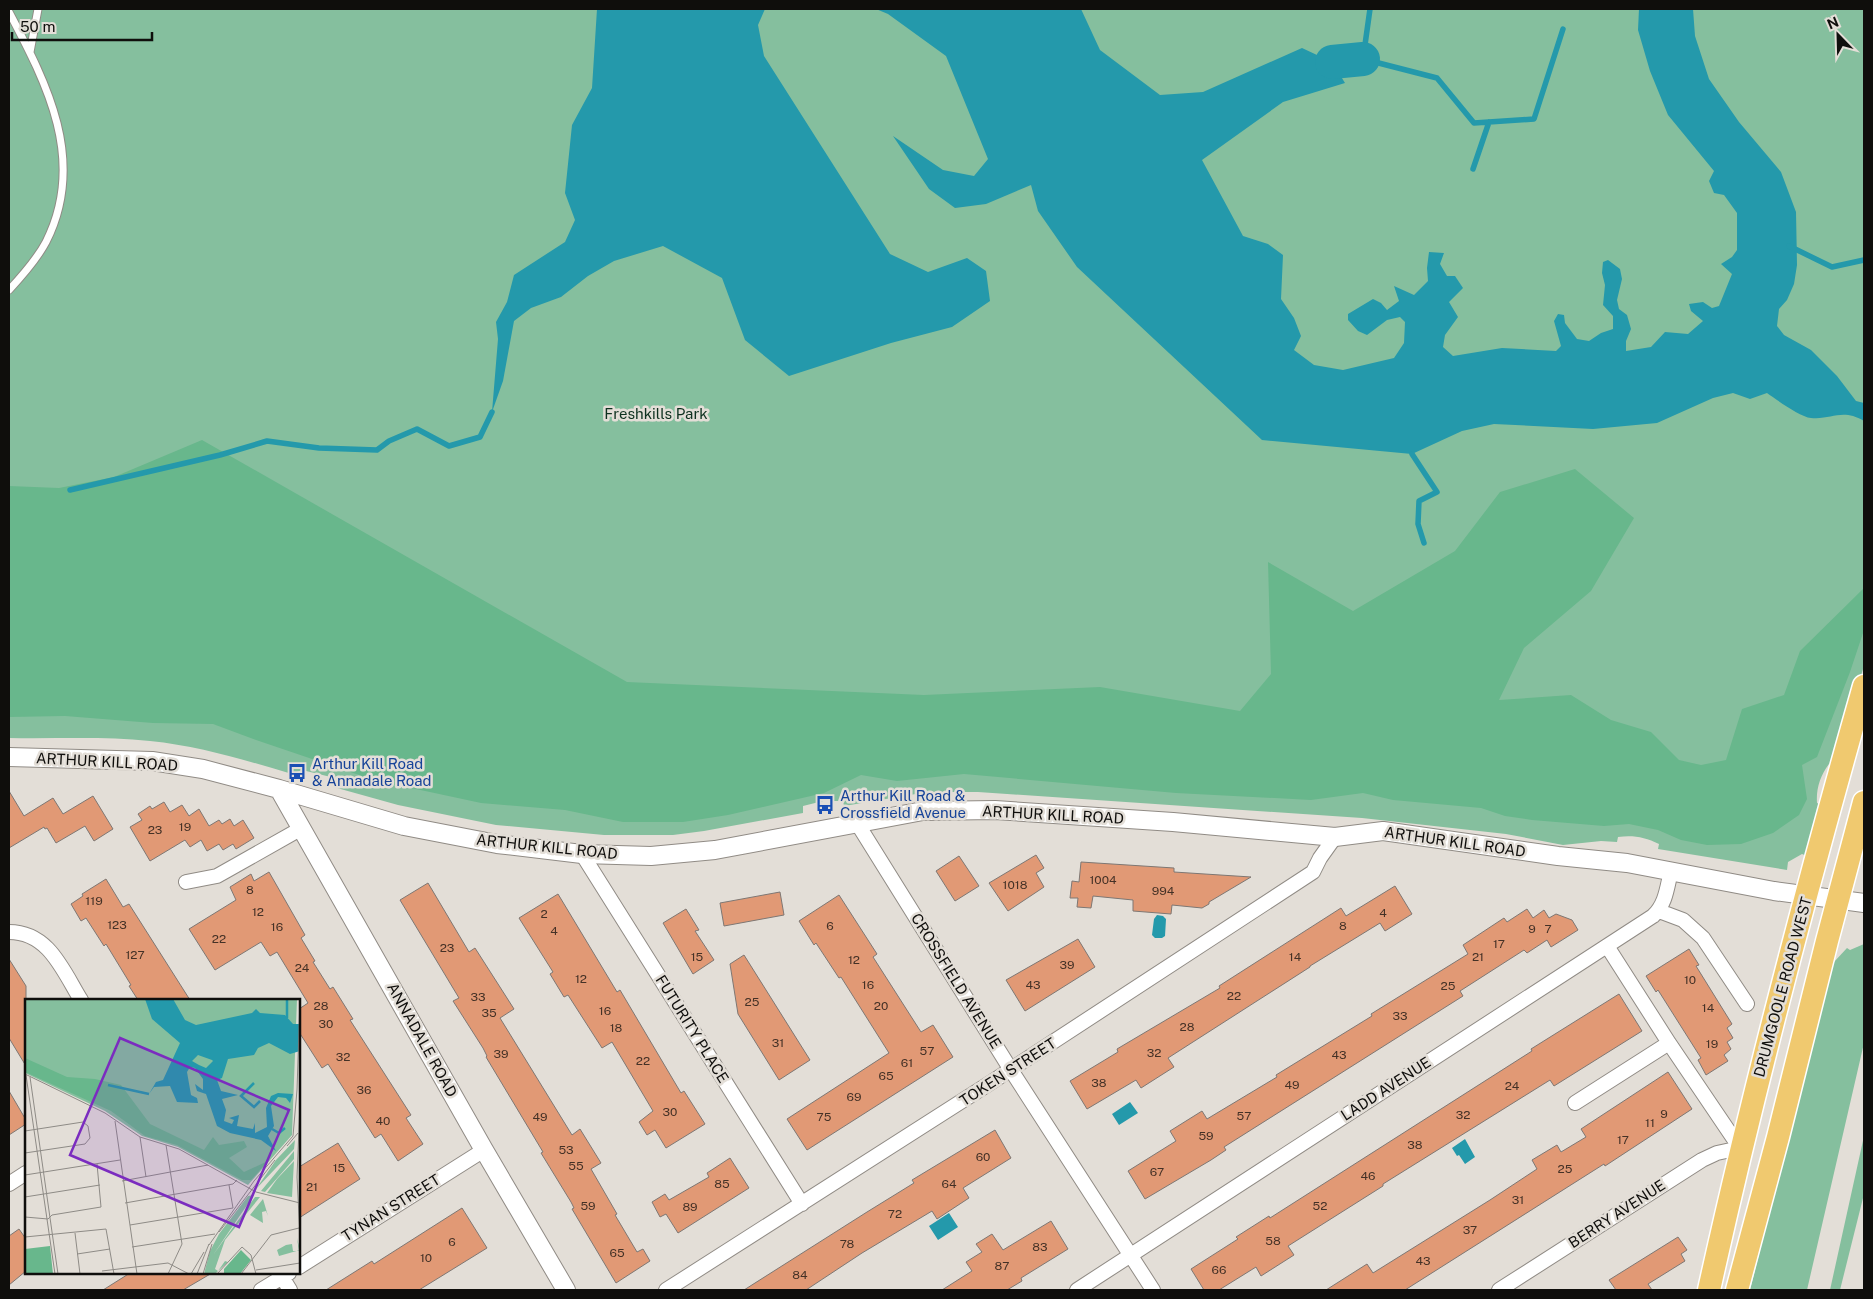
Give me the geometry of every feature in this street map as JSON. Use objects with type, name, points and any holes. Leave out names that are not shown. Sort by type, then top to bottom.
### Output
[{"type":"main road","name":"DRUMGOOLE ROAD WEST","points":[[1709,1290],[1740,1148],[1828,810],[1864,686]]},
{"type":"main road","name":"DRUMGOOLE ROAD WEST","points":[[1737,1290],[1864,802]]},
{"type":"street","name":"ARTHUR KILL ROAD","points":[[9,757],[152,762],[204,769],[404,826],[497,844],[582,854],[651,856],[715,850],[923,811],[995,810],[1173,822],[1335,837],[1383,831],[1558,856],[1627,863],[1807,896],[1864,903]]},
{"type":"street","name":"ANNADALE ROAD","points":[[279,789],[484,1150],[566,1290]]},
{"type":"street","name":"CROSSFIELD AVENUE","points":[[857,823],[1153,1290]]},
{"type":"street","points":[[186,882],[217,876],[302,828]]},
{"type":"street","name":"TOKEN STREET","points":[[666,1290],[1012,1070],[1313,872],[1320,858],[1335,837]]},
{"type":"street","name":"FUTURITY PLACE","points":[[582,854],[802,1204]]},
{"type":"street","points":[[1670,871],[1666,894],[1660,911],[1683,920],[1703,938],[1747,1004]]},
{"type":"street","name":"LADD AVENUE","points":[[1077,1290],[1660,911]]},
{"type":"street","points":[[9,932],[21,932],[37,939],[50,950],[80,999]]},
{"type":"street","points":[[1607,946],[1669,1043],[1740,1148]]},
{"type":"street","points":[[1575,1103],[1669,1043]]},
{"type":"street","name":"BERRY AVENUE","points":[[1499,1290],[1702,1160],[1717,1153],[1740,1148]]},
{"type":"street","name":"TYNAN STREET","points":[[300,1265],[484,1150]]},
{"type":"street","points":[[9,1184],[25,1174]]},
{"type":"street","points":[[261,1290],[285,1275],[290,1290]]},
{"type":"lane","points":[[30,52],[38,9]]},
{"type":"lane","points":[[9,12],[30,52],[59,129],[64,157],[59,204],[46,242],[9,290]]},
{"type":"green space","name":"Freshkills Park","points":[[9,9],[1864,9],[1864,666],[1833,765],[1829,764],[1819,783],[1817,803],[1821,805],[1807,856],[1802,854],[1788,862],[1787,870],[1658,849],[1659,844],[1634,836],[1618,837],[1617,842],[1601,841],[1563,845],[1506,834],[1362,818],[978,792],[928,792],[844,806],[843,801],[823,801],[803,806],[803,813],[704,831],[673,835],[604,835],[496,825],[398,805],[337,788],[339,779],[302,770],[292,774],[222,754],[168,743],[115,739],[9,738]]},
{"type":"green space","points":[[202,440],[627,682],[924,695],[1100,687],[1240,711],[1271,674],[1268,562],[1353,611],[1455,551],[1500,492],[1575,469],[1634,518],[1591,591],[1524,648],[1499,700],[1571,695],[1611,720],[1651,732],[1679,760],[1701,765],[1726,760],[1742,709],[1784,695],[1800,651],[1864,588],[1864,630],[1817,757],[1802,765],[1807,799],[1799,815],[1773,833],[1741,844],[1707,845],[1681,840],[1658,830],[1629,824],[1604,826],[1532,820],[1505,816],[1481,808],[1393,800],[1363,793],[1311,800],[1176,793],[964,774],[897,781],[861,775],[824,793],[728,815],[683,822],[623,822],[565,810],[481,803],[374,780],[213,724],[153,723],[65,716],[9,717],[9,486],[59,488],[114,477]]},
{"type":"green space","points":[[1864,944],[1864,1043],[1807,1290],[1750,1290],[1830,970],[1834,962],[1847,948],[1850,950]]},
{"type":"green space","points":[[1864,1136],[1864,1194],[1840,1290],[1830,1290]]},
{"type":"water","points":[[597,9],[765,9],[758,25],[764,56],[890,254],[928,272],[967,258],[986,271],[990,301],[952,327],[891,343],[789,376],[745,340],[722,278],[663,246],[614,261],[588,276],[561,297],[531,308],[514,321],[503,381],[492,412],[498,339],[496,322],[507,302],[514,275],[565,242],[575,220],[565,193],[572,125],[592,88]]},
{"type":"water","points":[[876,9],[1081,9],[1100,50],[1160,95],[1203,92],[1302,48],[1332,62],[1345,83],[1283,102],[1202,160],[1243,236],[1268,244],[1283,255],[1281,299],[1294,318],[1301,336],[1294,350],[1314,365],[1343,370],[1394,358],[1404,343],[1405,322],[1400,317],[1387,320],[1367,335],[1358,331],[1348,320],[1348,314],[1373,299],[1381,303],[1387,310],[1399,301],[1394,286],[1414,295],[1428,281],[1429,252],[1444,253],[1440,264],[1447,276],[1455,276],[1463,288],[1449,302],[1458,317],[1445,335],[1443,347],[1453,356],[1502,348],[1556,351],[1561,346],[1554,321],[1558,314],[1564,315],[1565,323],[1577,339],[1589,341],[1601,333],[1613,329],[1613,316],[1603,305],[1605,285],[1602,273],[1603,262],[1608,260],[1620,269],[1622,279],[1617,300],[1619,309],[1627,315],[1631,329],[1626,341],[1626,351],[1651,347],[1665,332],[1688,334],[1703,321],[1691,311],[1689,304],[1703,302],[1712,308],[1719,306],[1732,274],[1721,264],[1732,257],[1737,250],[1737,213],[1724,195],[1714,193],[1709,181],[1714,171],[1668,115],[1650,71],[1638,30],[1639,9],[1693,9],[1695,36],[1709,79],[1739,122],[1781,172],[1796,212],[1797,265],[1794,284],[1787,300],[1779,309],[1777,326],[1784,335],[1811,350],[1837,376],[1856,401],[1864,403],[1864,421],[1849,415],[1818,418],[1806,417],[1782,404],[1767,393],[1750,399],[1733,393],[1713,398],[1657,423],[1593,429],[1494,424],[1462,431],[1412,454],[1262,440],[1077,267],[1038,211],[1031,185],[986,204],[955,208],[929,189],[893,136],[943,170],[974,176],[988,159],[946,56],[888,14]]},
{"type":"water","points":[[1157,915],[1163,916],[1166,919],[1165,936],[1162,938],[1155,938],[1152,935],[1154,919]]},
{"type":"water","points":[[1130,1102],[1138,1113],[1119,1125],[1112,1114]]},
{"type":"water","points":[[1465,1139],[1475,1157],[1465,1164],[1452,1148]]},
{"type":"water","points":[[949,1213],[958,1227],[938,1240],[929,1226]]},
{"type":"building","points":[[9,791],[24,816],[53,798],[63,814],[93,796],[113,829],[94,841],[85,826],[56,843],[47,828],[45,829],[44,827],[9,848]]},
{"type":"building","points":[[164,802],[170,812],[182,805],[189,816],[199,809],[209,826],[219,820],[222,824],[230,819],[234,826],[243,820],[254,838],[236,849],[233,844],[223,850],[219,844],[207,851],[201,840],[190,847],[185,840],[150,861],[130,827],[142,820],[138,814],[150,806],[152,809]]},
{"type":"building","points":[[1036,855],[1044,868],[1036,873],[1044,887],[1008,911],[989,883]]},
{"type":"building","points":[[959,856],[979,886],[955,901],[936,871]]},
{"type":"building","points":[[1081,862],[1174,868],[1174,872],[1251,877],[1202,908],[1172,905],[1171,914],[1133,911],[1133,900],[1093,896],[1091,908],[1077,907],[1078,898],[1070,898],[1072,881],[1079,882]]},
{"type":"building","points":[[269,872],[305,935],[301,938],[315,961],[313,962],[330,989],[333,987],[353,1019],[350,1020],[411,1115],[406,1118],[423,1144],[398,1161],[381,1134],[375,1138],[328,1064],[322,1068],[300,1034],[300,1008],[308,1003],[277,952],[270,956],[261,942],[215,970],[189,929],[236,900],[230,887],[251,874],[254,881]]},
{"type":"building","points":[[106,879],[123,907],[129,904],[189,999],[137,999],[106,944],[104,946],[86,918],[81,921],[71,904],[83,896],[82,894]]},
{"type":"building","points":[[428,883],[469,952],[475,948],[514,1009],[500,1018],[572,1135],[580,1129],[601,1163],[591,1169],[637,1252],[643,1249],[650,1261],[616,1283],[572,1209],[574,1208],[571,1202],[486,1057],[483,1048],[453,1001],[459,998],[400,900]]},
{"type":"building","points":[[1395,886],[1412,914],[1385,931],[1380,923],[1310,966],[1168,1058],[1174,1067],[1141,1088],[1136,1080],[1087,1109],[1070,1081],[1118,1052],[1117,1049],[1220,988],[1219,986],[1341,908],[1346,916]]},
{"type":"building","points":[[780,892],[784,915],[724,926],[720,903]]},
{"type":"building","points":[[558,894],[617,992],[620,990],[681,1093],[684,1091],[705,1124],[666,1148],[655,1130],[647,1135],[639,1122],[653,1111],[612,1042],[602,1048],[568,995],[564,997],[550,974],[553,972],[519,918]]},
{"type":"building","points":[[839,895],[877,954],[873,957],[921,1032],[933,1025],[953,1057],[807,1150],[787,1119],[889,1053],[841,977],[839,978],[816,943],[814,945],[799,921]]},
{"type":"building","points":[[686,909],[699,930],[695,931],[714,960],[693,974],[663,923]]},
{"type":"building","points":[[1527,909],[1533,918],[1544,910],[1549,918],[1556,914],[1572,920],[1578,930],[1551,947],[1547,940],[1527,953],[1524,950],[1460,991],[1463,996],[1224,1147],[1226,1150],[1211,1160],[1145,1199],[1128,1171],[1176,1141],[1170,1131],[1202,1111],[1207,1119],[1277,1077],[1276,1075],[1468,954],[1463,945],[1504,918],[1507,922]]},
{"type":"building","points":[[1078,939],[1095,967],[1025,1011],[1006,980]]},
{"type":"building","points":[[1689,949],[1699,965],[1696,966],[1732,1024],[1727,1028],[1733,1038],[1727,1042],[1731,1049],[1724,1055],[1728,1061],[1706,1075],[1698,1060],[1701,1058],[1658,990],[1656,992],[1646,976]]},
{"type":"building","points":[[744,955],[810,1060],[779,1080],[738,1014],[730,964]]},
{"type":"building","points":[[9,959],[26,986],[25,1064],[9,1038]]},
{"type":"building","points":[[1619,994],[1642,1031],[1554,1086],[1550,1080],[1383,1184],[1383,1186],[1288,1246],[1294,1255],[1261,1276],[1256,1267],[1219,1290],[1204,1290],[1191,1269],[1238,1239],[1236,1237],[1269,1216],[1270,1218]]},
{"type":"building","points":[[1668,1072],[1692,1109],[1605,1166],[1604,1164],[1405,1290],[1326,1290],[1367,1264],[1373,1273],[1490,1200],[1537,1169],[1532,1160],[1557,1145],[1561,1152],[1586,1137],[1581,1129]]},
{"type":"building","points":[[9,1091],[25,1118],[25,1125],[9,1135]]},
{"type":"building","points":[[995,1130],[1011,1158],[963,1188],[969,1198],[937,1219],[932,1211],[862,1253],[806,1290],[744,1290],[914,1183],[912,1180]]},
{"type":"building","points":[[338,1143],[360,1179],[300,1217],[300,1166]]},
{"type":"building","points":[[730,1158],[749,1188],[678,1233],[666,1214],[660,1217],[652,1202],[665,1194],[669,1200],[709,1177],[707,1173]]},
{"type":"building","points":[[462,1208],[487,1248],[419,1290],[326,1290],[372,1261],[374,1264]]},
{"type":"building","points":[[1051,1221],[1068,1249],[1021,1278],[1022,1281],[1007,1290],[942,1290],[972,1271],[966,1262],[982,1252],[976,1244],[992,1234],[1003,1250]]},
{"type":"building","points":[[19,1229],[25,1238],[25,1272],[9,1285],[9,1236]]},
{"type":"building","points":[[1678,1237],[1687,1250],[1681,1254],[1685,1261],[1648,1284],[1652,1290],[1616,1290],[1609,1280]]},
{"type":"building","points":[[128,1274],[210,1274],[183,1290],[103,1290]]},
{"type":"waterway","points":[[1370,9],[1363,59],[1437,78],[1474,123],[1534,119],[1563,29]]},
{"type":"waterway","points":[[1332,62],[1363,59]]},
{"type":"waterway","points":[[1473,169],[1489,122]]},
{"type":"waterway","points":[[1789,246],[1832,267],[1864,260]]},
{"type":"waterway","points":[[70,490],[220,455],[267,441],[319,448],[377,450],[389,441],[417,429],[449,446],[480,437],[492,412]]},
{"type":"waterway","points":[[1412,454],[1437,492],[1419,501],[1418,524],[1424,543]]},
{"type":"place","name":"Arthur Kill Road & Annadale Road","points":[[297,773]]},
{"type":"place","name":"Arthur Kill Road & Crossfield Avenue","points":[[825,805]]}]
